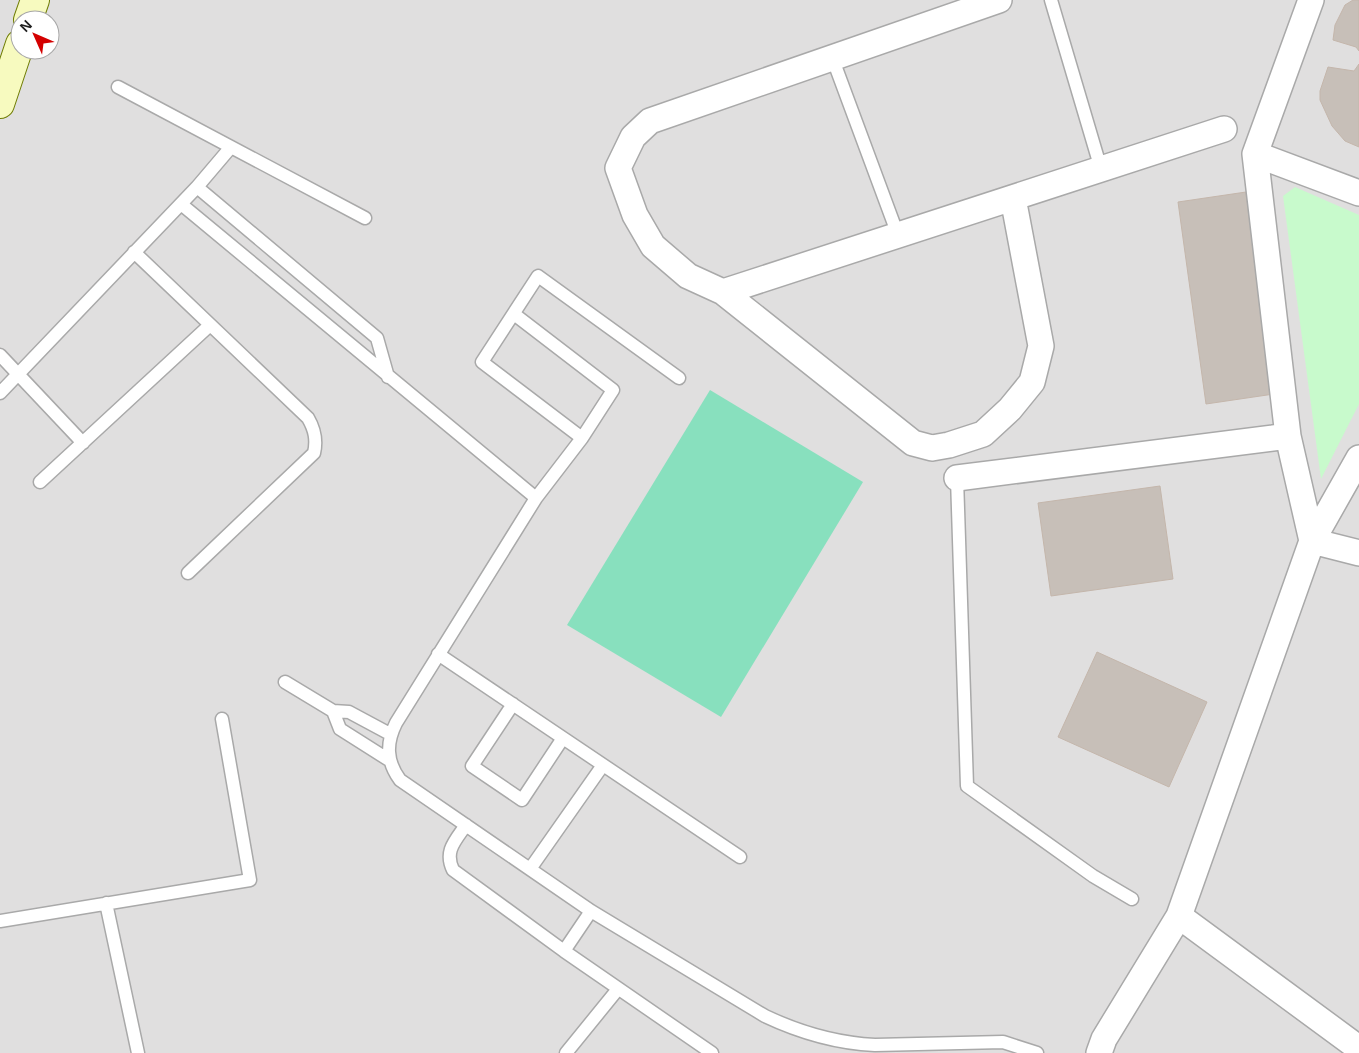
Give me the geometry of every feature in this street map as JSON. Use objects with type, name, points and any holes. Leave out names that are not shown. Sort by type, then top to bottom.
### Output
[{"type":"main road","points":[[0,104],[15,60]]},
{"type":"street","points":[[999,0],[650,121],[633,137],[618,168],[635,215],[653,246],[688,276],[723,292],[913,443],[932,448],[949,445],[983,434],[1010,409],[1032,382],[1041,346],[1013,198]]},
{"type":"street","points":[[1311,0],[1255,154],[1288,436],[1312,541]]},
{"type":"street","points":[[723,292],[1224,129]]},
{"type":"street","points":[[1255,154],[1359,193]]},
{"type":"street","points":[[957,478],[1288,436]]},
{"type":"street","points":[[1107,1048],[1179,916],[1312,541],[1359,458]]},
{"type":"street","points":[[1312,541],[1359,553]]},
{"type":"street","points":[[1179,916],[1357,1043]]},
{"type":"lane","points":[[1051,0],[1101,169]]},
{"type":"lane","points":[[832,58],[898,235]]},
{"type":"lane","points":[[118,87],[365,218]]},
{"type":"lane","points":[[0,394],[197,187],[231,147]]},
{"type":"lane","points":[[197,187],[377,338],[388,377]]},
{"type":"lane","points":[[181,204],[536,498]]},
{"type":"lane","points":[[134,252],[308,418],[313,426],[316,444],[314,453],[188,573]]},
{"type":"lane","points":[[582,438],[482,362],[538,276],[679,378]]},
{"type":"lane","points":[[514,314],[613,390],[582,438],[536,498],[396,722],[390,734],[388,747],[389,760],[400,780],[591,910],[766,1016],[789,1027],[814,1036],[848,1043],[875,1045],[1003,1042],[1037,1053]]},
{"type":"lane","points":[[40,482],[210,325]]},
{"type":"lane","points":[[0,355],[83,443]]},
{"type":"lane","points":[[957,478],[967,786],[1093,876],[1132,898]]},
{"type":"lane","points":[[438,654],[740,858]]},
{"type":"lane","points":[[285,682],[333,711],[349,712],[390,734]]},
{"type":"lane","points":[[513,704],[472,766],[514,795],[522,800],[563,738]]},
{"type":"lane","points":[[333,711],[340,729],[389,760]]},
{"type":"lane","points":[[0,921],[250,880],[222,719]]},
{"type":"lane","points":[[530,869],[603,765]]},
{"type":"lane","points":[[466,825],[449,854],[453,870],[618,990],[712,1053]]},
{"type":"lane","points":[[106,904],[138,1053]]},
{"type":"lane","points":[[564,951],[591,910]]},
{"type":"lane","points":[[566,1053],[618,990]]},
{"type":"shaded area","points":[[0,0],[1359,0],[1359,1053],[0,1053]]},
{"type":"green space","points":[[1295,187],[1359,215],[1359,404],[1321,479],[1283,196]]},
{"type":"green space","points":[[710,390],[863,482],[721,717],[567,625]]},
{"type":"building","points":[[1353,0],[1359,0],[1359,51],[1356,47],[1333,40],[1335,25],[1345,5]]},
{"type":"building","points":[[1359,64],[1359,147],[1345,141],[1332,126],[1320,100],[1320,91],[1328,67],[1354,71]]},
{"type":"building","points":[[1246,192],[1274,394],[1206,404],[1178,202]]},
{"type":"building","points":[[1160,486],[1173,579],[1051,596],[1038,503]]},
{"type":"building","points":[[1097,652],[1207,702],[1169,787],[1058,737]]}]
